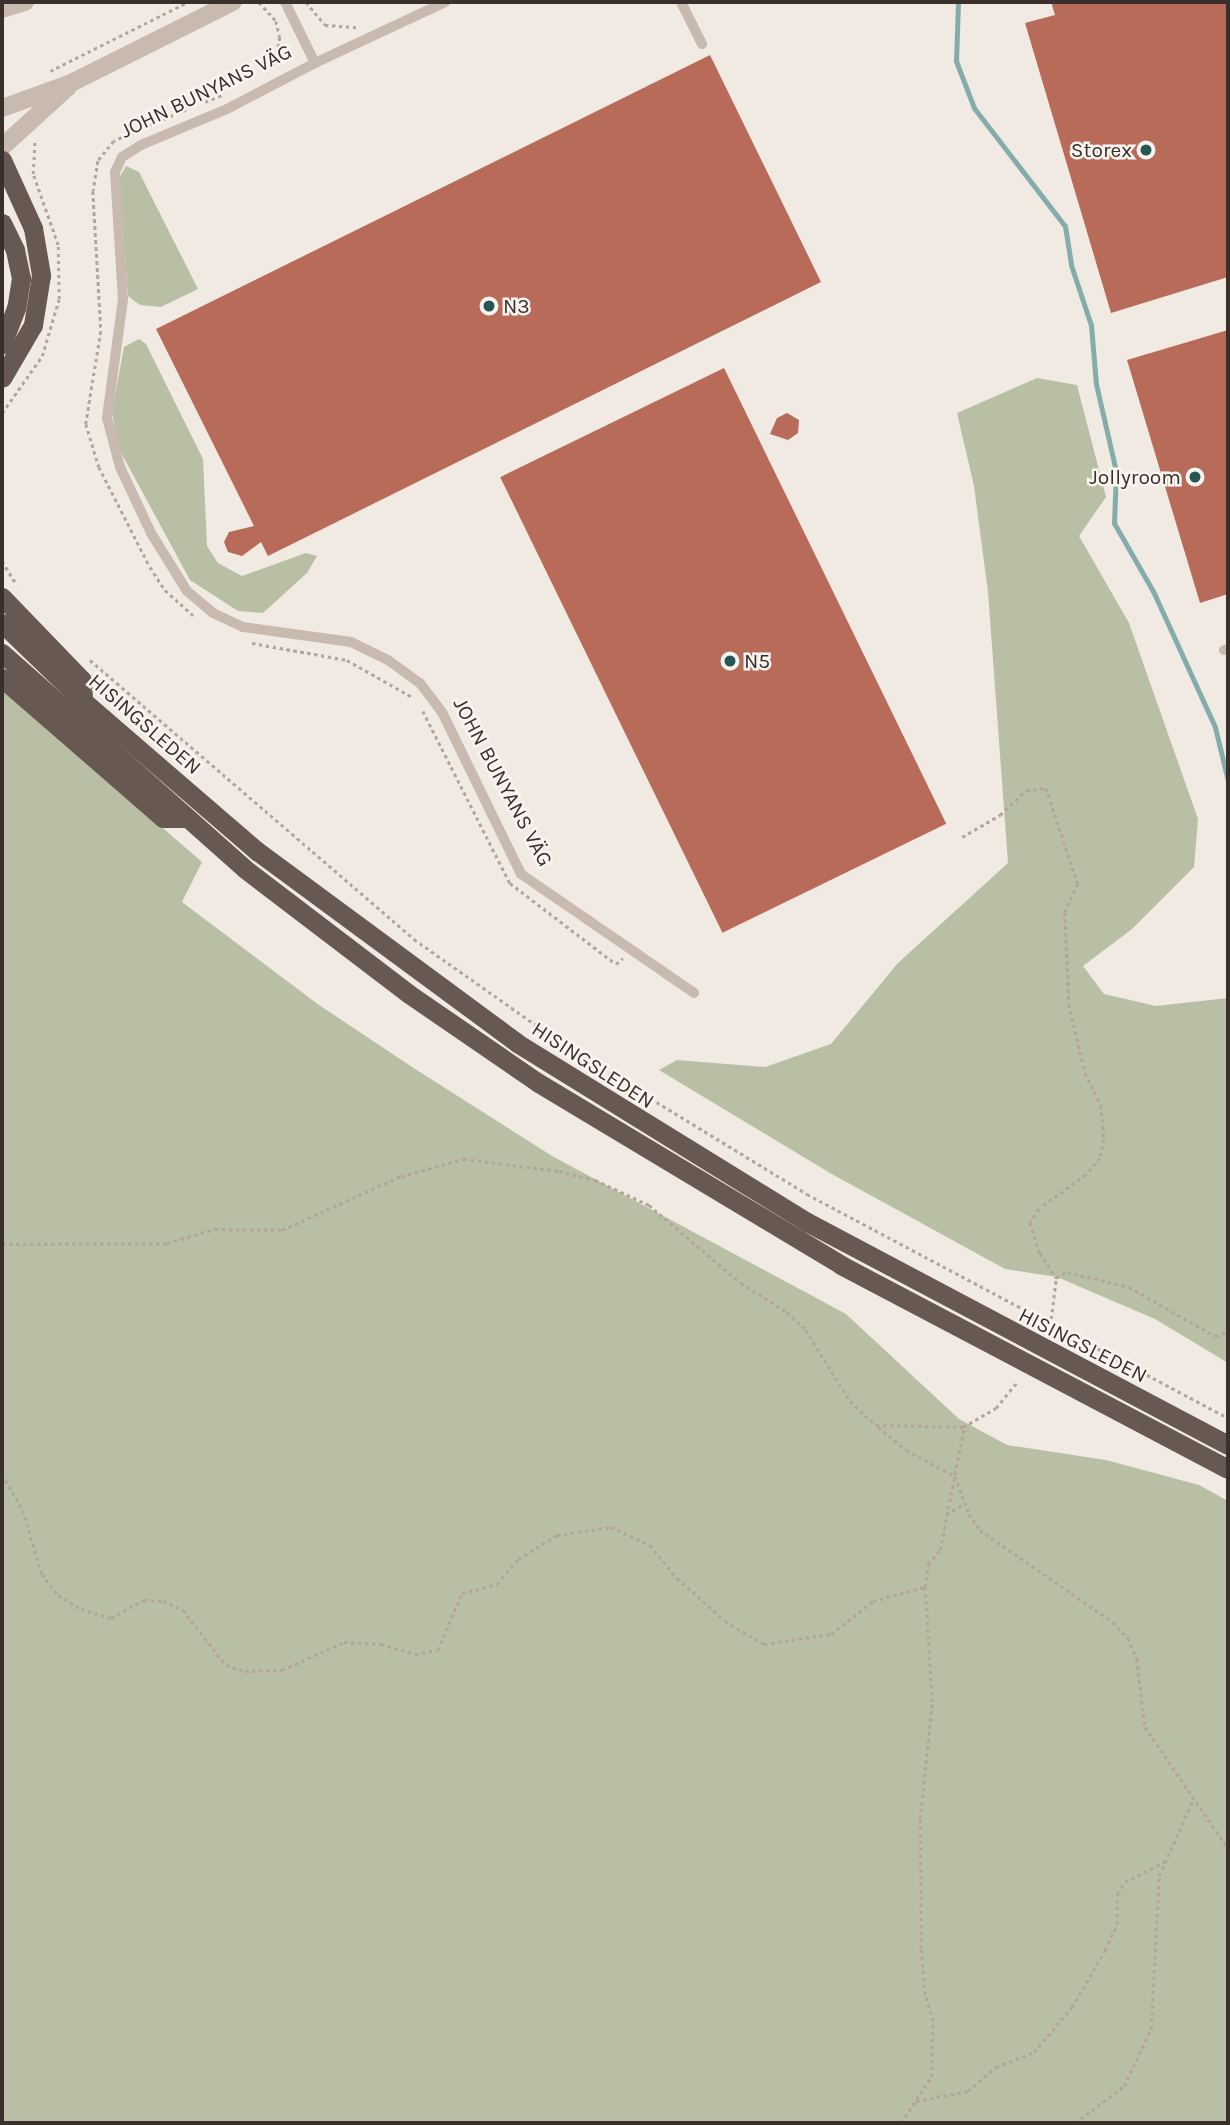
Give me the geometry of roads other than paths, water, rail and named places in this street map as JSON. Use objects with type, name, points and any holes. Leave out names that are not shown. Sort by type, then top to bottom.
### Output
[{"type":"highway","points":[[2,160],[33,228],[41,275],[33,325],[2,378]]},
{"type":"highway","points":[[2,223],[15,250],[21,278],[16,308],[2,344]]},
{"type":"highway","points":[[2,597],[82,680],[83,701]]},
{"type":"highway","name":"HISINGSLEDEN","points":[[2,622],[83,701],[309,892],[443,991],[582,1086],[889,1268],[1228,1445]]},
{"type":"highway","name":"HISINGSLEDEN","points":[[2,653],[184,818],[409,994],[628,1141],[841,1265],[1228,1469]]},
{"type":"highway","points":[[2,678],[163,818],[184,818]]},
{"type":"street","points":[[2,9],[25,2]]},
{"type":"street","points":[[2,108],[69,84],[233,2]]},
{"type":"street","points":[[2,147],[23,132],[69,84]]},
{"type":"lane","name":"JOHN BUNYANS VÄG","points":[[285,2],[315,63]]},
{"type":"lane","name":"JOHN BUNYANS VÄG","points":[[445,2],[122,157],[112,189],[123,299],[107,418],[109,439],[151,533],[187,591],[213,613],[243,627],[351,642],[388,660],[420,683],[442,712],[521,874],[694,993]]},
{"type":"lane","points":[[681,2],[702,44]]},
{"type":"waterway","points":[[958,2],[956,61],[974,108],[1065,226],[1071,265],[1091,325],[1096,384],[1116,471],[1114,523],[1153,591],[1215,727],[1228,781]]},
{"type":"place","name":"Storex","points":[[1146,150]]},
{"type":"place","name":"N3","points":[[489,306]]},
{"type":"place","name":"Jollyroom","points":[[1195,477]]},
{"type":"place","name":"N5","points":[[730,661]]}]
